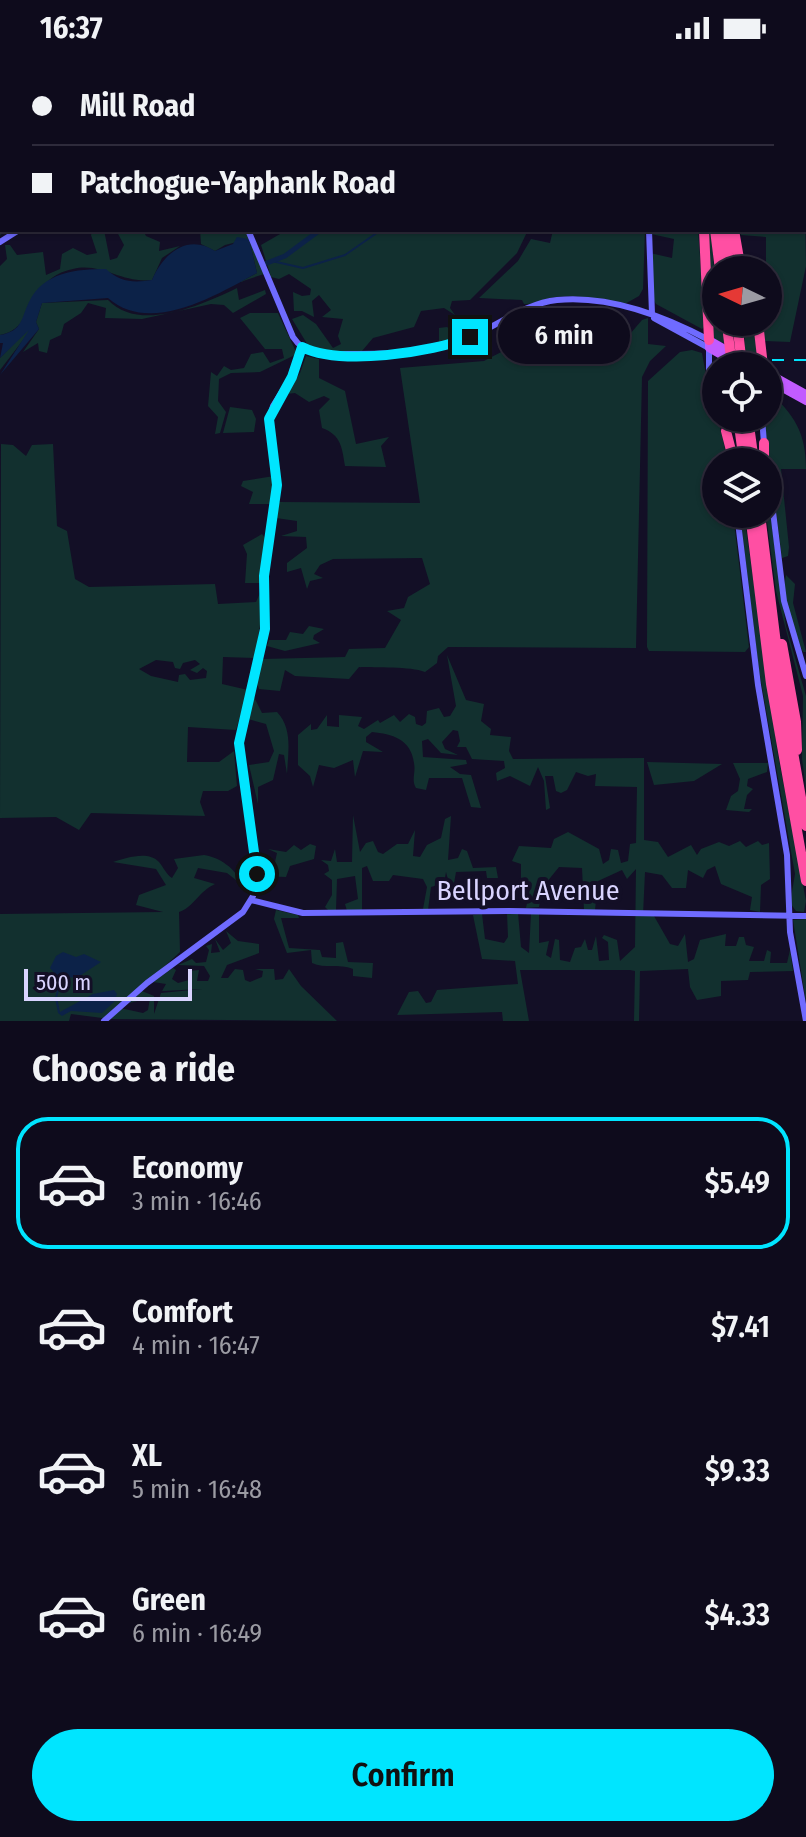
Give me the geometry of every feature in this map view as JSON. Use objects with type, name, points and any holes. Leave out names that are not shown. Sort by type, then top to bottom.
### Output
[{"type":"highway","points":[[704,232],[709,344]]},
{"type":"highway","points":[[715,232],[718,256]]},
{"type":"highway","points":[[725,232],[728,256]]},
{"type":"highway","points":[[734,232],[739,256]]},
{"type":"highway","points":[[764,443],[764,448]]},
{"type":"highway","points":[[751,528],[772,692],[806,881]]},
{"type":"highway","points":[[762,528],[806,826]]},
{"type":"main road","points":[[249,232],[293,337],[298,361]]},
{"type":"main road","points":[[649,232],[652,316]]},
{"type":"main road","points":[[638,311],[647,309],[649,299]]},
{"type":"main road","points":[[649,299],[657,312],[721,352]]},
{"type":"main road","points":[[293,337],[302,347],[329,354],[423,351],[464,340],[555,300],[581,300],[638,311],[681,325]]},
{"type":"main road","points":[[652,316],[726,352]]},
{"type":"main road","points":[[709,344],[709,352]]},
{"type":"main road","points":[[104,1021],[147,983],[219,932],[251,900],[257,860],[239,743],[265,629],[264,576],[277,485],[269,419],[302,347]]},
{"type":"main road","points":[[782,381],[806,394]]},
{"type":"main road","points":[[782,388],[806,401]]},
{"type":"main road","points":[[763,432],[764,443]]},
{"type":"main road","points":[[739,528],[760,698],[788,861],[788,915],[806,1021]]},
{"type":"main road","points":[[775,528],[784,601],[806,676]]},
{"type":"main road","name":"Bellport Avenue","points":[[251,900],[303,913],[509,911],[806,916]]},
{"type":"green space","points":[[92,232],[104,232],[110,260],[117,258],[124,245],[117,232],[144,232],[160,242],[159,251],[180,246],[162,258],[152,280],[131,279],[93,268],[58,274],[39,292],[20,323],[12,331],[0,335],[0,266],[7,259],[5,245],[10,245],[17,255],[43,252],[46,275],[60,269],[62,254],[73,248],[87,255],[97,253]]},
{"type":"green space","points":[[200,232],[247,232],[264,274],[240,282],[257,273],[249,239],[215,251],[201,244]]},
{"type":"green space","points":[[284,232],[527,232],[517,253],[470,300],[452,301],[450,308],[455,315],[444,308],[421,311],[414,327],[373,338],[362,351],[331,352],[309,347],[292,319],[303,315],[316,324],[333,348],[341,344],[338,336],[343,319],[322,317],[331,310],[319,295],[312,301],[314,317],[294,311],[293,292],[310,295],[311,289],[289,274],[279,279],[271,277],[261,245]]},
{"type":"green space","points":[[553,232],[645,232],[643,289],[639,296],[623,305],[573,296],[528,304],[522,300],[479,298],[518,261],[531,239],[550,243]]},
{"type":"green space","points":[[651,232],[698,232],[702,329],[656,304],[652,297],[650,253],[672,258],[674,239]]},
{"type":"green space","points":[[706,232],[712,232],[713,256],[707,256]]},
{"type":"green space","points":[[741,232],[805,232],[806,266],[790,342],[765,341],[764,336],[782,336],[782,256],[766,256],[766,237],[741,235]]},
{"type":"green space","points":[[237,288],[239,300],[265,290],[266,294],[233,313],[224,305],[211,304],[172,312]]},
{"type":"green space","points":[[108,300],[121,310],[136,314],[170,313],[142,319],[105,318],[106,308],[88,303],[81,313],[64,324],[61,335],[50,340],[47,353],[39,351],[38,343],[23,352],[39,329],[36,322],[42,303]]},
{"type":"green space","points":[[250,313],[278,313],[297,354],[260,372],[231,373],[219,379],[218,401],[226,412],[220,433],[215,434],[218,417],[208,406],[211,372],[217,376],[224,366],[231,370],[244,368],[251,354],[263,352],[270,363],[284,358],[282,349],[265,349],[240,318]]},
{"type":"green space","points":[[648,318],[648,344],[666,346],[650,361],[642,377],[636,648],[448,647],[438,656],[437,663],[425,672],[359,667],[349,679],[295,676],[285,670],[280,691],[259,689],[256,681],[263,659],[345,657],[349,649],[385,648],[401,620],[387,611],[404,608],[408,597],[430,584],[422,558],[333,559],[320,565],[314,574],[323,578],[310,581],[307,589],[301,568],[287,572],[287,563],[307,548],[306,537],[281,536],[297,531],[297,521],[276,518],[278,502],[420,503],[400,368],[484,361],[505,350],[589,323],[630,334],[642,320]]},
{"type":"green space","points":[[447,327],[460,336],[472,333],[439,344],[439,328]]},
{"type":"green space","points":[[30,330],[0,370],[0,358]]},
{"type":"green space","points":[[713,336],[725,336],[726,344]]},
{"type":"green space","points":[[745,336],[755,336],[758,352],[744,352]]},
{"type":"green space","points":[[692,350],[702,353],[702,432],[721,432],[725,448],[702,448],[702,528],[735,528],[749,647],[745,652],[649,651],[647,647],[648,381],[680,352]]},
{"type":"green space","points":[[306,356],[319,359],[319,378],[345,391],[356,444],[389,437],[381,446],[386,467],[345,466],[337,438],[322,428],[319,410],[330,399],[324,396],[309,402],[295,393],[286,394],[300,373]]},
{"type":"green space","points":[[782,405],[801,434],[806,469],[782,469],[782,448],[768,448],[766,432],[782,432]]},
{"type":"green space","points":[[230,407],[252,410],[256,419],[254,432],[223,433]]},
{"type":"green space","points":[[1,444],[13,445],[26,456],[32,445],[53,444],[57,526],[67,531],[75,579],[89,587],[215,584],[218,604],[256,602],[261,591],[263,605],[255,658],[223,657],[222,684],[248,690],[236,730],[188,727],[187,762],[219,762],[234,751],[237,786],[228,791],[203,791],[200,802],[205,816],[91,813],[79,830],[56,817],[0,818]],"holes":[[[156,660],[173,662],[175,668],[180,669],[183,663],[195,660],[200,664],[190,670],[197,673],[203,668],[207,671],[206,678],[190,680],[185,674],[179,675],[178,682],[151,676],[139,669]]]},
{"type":"green space","points":[[274,476],[271,504],[249,504],[253,492],[241,486],[243,481]]},
{"type":"green space","points":[[782,479],[789,547],[788,556],[782,558],[778,528],[782,528]]},
{"type":"green space","points":[[742,528],[746,528],[778,755],[806,901],[804,912],[796,911],[790,903],[795,874],[759,670]]},
{"type":"green space","points":[[768,528],[772,528],[786,626],[806,696],[806,789],[802,759],[803,696],[776,591]]},
{"type":"green space","points":[[262,534],[266,539],[260,583],[245,583],[247,554],[243,545]]},
{"type":"green space","points":[[786,575],[795,584],[793,603],[806,652],[803,652],[789,614]]},
{"type":"green space","points":[[309,626],[324,629],[314,635],[313,639],[320,643],[285,651],[267,646],[269,640],[286,640],[290,632],[303,634]]},
{"type":"green space","points":[[447,655],[466,700],[484,704],[481,721],[491,729],[490,735],[511,737],[509,751],[513,759],[644,758],[644,840],[658,842],[668,857],[691,845],[697,855],[701,849],[719,842],[729,846],[740,841],[746,847],[758,841],[762,845],[769,843],[770,879],[761,885],[760,912],[750,910],[752,897],[721,884],[715,866],[707,870],[703,878],[688,870],[686,888],[672,888],[662,875],[645,872],[643,915],[654,916],[670,944],[678,946],[685,934],[688,962],[694,959],[700,940],[726,934],[725,946],[736,946],[739,937],[744,937],[746,945],[754,947],[749,961],[764,961],[767,950],[771,952],[770,963],[787,963],[790,950],[793,971],[750,972],[748,980],[721,981],[721,996],[697,1000],[690,987],[688,969],[640,971],[639,1021],[634,1021],[635,971],[630,970],[520,970],[529,1021],[503,1021],[502,1012],[397,1015],[409,992],[418,991],[426,1003],[431,1002],[437,990],[518,984],[515,961],[482,959],[473,915],[482,914],[485,939],[504,943],[508,937],[507,913],[518,913],[521,947],[529,953],[531,913],[539,914],[539,943],[549,941],[546,955],[551,958],[555,939],[559,940],[560,960],[570,962],[575,948],[581,947],[585,939],[588,950],[592,950],[596,936],[599,961],[609,960],[608,942],[602,938],[604,935],[617,940],[620,961],[635,947],[636,869],[627,879],[622,870],[598,881],[595,910],[584,910],[582,868],[559,867],[542,888],[539,907],[526,908],[530,889],[521,883],[521,864],[512,861],[519,846],[551,848],[554,839],[568,832],[599,849],[603,864],[609,860],[611,849],[618,850],[621,863],[628,861],[630,844],[636,843],[637,787],[595,786],[596,774],[588,776],[576,772],[567,790],[561,793],[556,791],[553,776],[545,776],[550,808],[546,810],[544,781],[538,767],[530,786],[510,776],[497,781],[496,773],[505,768],[504,761],[472,759],[466,747],[457,747],[460,741],[458,731],[453,730],[442,742],[445,749],[458,755],[441,753],[428,739],[422,741],[423,757],[466,760],[467,764],[450,767],[460,774],[471,775],[481,808],[471,807],[462,778],[429,778],[426,790],[416,788],[409,748],[387,734],[372,732],[366,737],[366,742],[383,752],[363,751],[355,777],[353,760],[334,768],[319,765],[313,787],[310,776],[298,765],[298,735],[311,724],[311,730],[317,729],[327,715],[327,726],[339,727],[339,715],[362,717],[358,726],[364,729],[394,715],[400,722],[409,714],[415,717],[416,724],[422,726],[426,723],[427,711],[439,708],[444,717],[450,716],[456,706]]},
{"type":"green space","points":[[254,697],[262,713],[277,712],[285,726],[288,741],[287,774],[284,755],[279,754],[273,780],[258,787],[258,804],[249,765],[269,762],[274,751],[266,724],[248,719]]},
{"type":"green space","points":[[647,762],[722,764],[694,781],[654,785]]},
{"type":"green space","points":[[733,763],[768,763],[767,772],[748,779],[747,786],[753,789],[747,795],[744,809],[752,809],[749,812],[726,810],[731,796],[738,791],[740,779]]},
{"type":"green space","points":[[353,815],[360,852],[366,843],[373,841],[378,852],[383,854],[397,844],[408,844],[415,830],[413,856],[420,857],[427,845],[441,838],[445,819],[451,816],[448,860],[458,858],[462,849],[467,851],[473,868],[496,867],[498,878],[487,878],[486,871],[456,872],[452,895],[446,872],[444,883],[431,887],[428,910],[423,909],[427,887],[423,879],[393,875],[389,881],[373,881],[367,866],[362,868],[362,911],[347,911],[345,904],[358,899],[355,876],[337,879],[336,910],[329,911],[325,907],[332,895],[332,880],[324,874],[329,871],[328,865],[321,860],[331,861],[335,849],[337,862],[352,862]]},
{"type":"green space","points":[[310,844],[316,846],[314,859],[290,866],[286,877],[260,876],[262,864],[275,862],[277,853],[268,849],[286,852],[294,845],[301,850]]},
{"type":"green space","points":[[204,855],[227,865],[236,873],[241,884],[227,873],[198,868],[194,878],[215,884],[179,912],[180,952],[120,1008],[143,1013],[148,1010],[150,998],[129,1003],[142,991],[154,996],[154,1014],[161,993],[202,989],[162,991],[166,984],[153,982],[173,968],[176,970],[172,979],[178,983],[189,980],[188,971],[199,970],[197,981],[208,981],[210,976],[204,966],[178,965],[192,959],[196,963],[206,962],[209,950],[206,946],[212,944],[211,953],[220,952],[215,939],[223,950],[231,943],[226,931],[238,941],[259,944],[259,953],[227,965],[221,978],[228,978],[235,969],[243,970],[245,980],[250,982],[262,977],[263,971],[255,969],[274,969],[275,980],[283,979],[289,969],[301,986],[337,1021],[110,1019],[71,1014],[69,1021],[0,1021],[0,914],[163,912],[136,905],[139,895],[166,885],[156,869],[113,862],[149,856],[159,862],[172,878],[178,868],[174,859]]},
{"type":"green space","points":[[276,910],[298,915],[299,918],[281,918],[289,948],[320,950],[322,957],[336,958],[336,943],[343,942],[348,962],[373,963],[372,978],[353,976],[353,969],[347,967],[312,963],[311,950],[287,953],[274,919]]},
{"type":"green space","points":[[806,919],[806,1002],[793,920]]},
{"type":"water","points":[[237,237],[249,239],[257,273],[202,301],[163,312],[143,313],[125,308],[108,298],[42,303],[36,322],[39,329],[0,375],[29,330],[0,358],[3,343],[0,343],[0,335],[17,327],[35,292],[52,278],[84,270],[106,269],[116,277],[127,280],[152,280],[163,262],[177,249],[195,244],[215,251],[233,244]]},
{"type":"water","points":[[63,952],[76,957],[84,954],[101,962],[78,977],[63,978],[57,997],[60,1012],[93,994],[114,990],[117,994],[114,1002],[102,1013],[71,1011],[62,1016],[58,1013],[55,998],[60,979],[50,968],[56,956]]},
{"type":"waterway","points":[[267,263],[285,256],[317,232]]},
{"type":"waterway","points":[[272,261],[303,268],[345,255],[378,232]]},
{"type":"railway","points":[[782,360],[806,360]]},
{"type":"route","points":[[257,874],[238,746],[265,629],[264,576],[277,485],[268,433],[272,409],[292,377],[302,347],[325,354],[403,354],[436,349],[470,337]]}]
